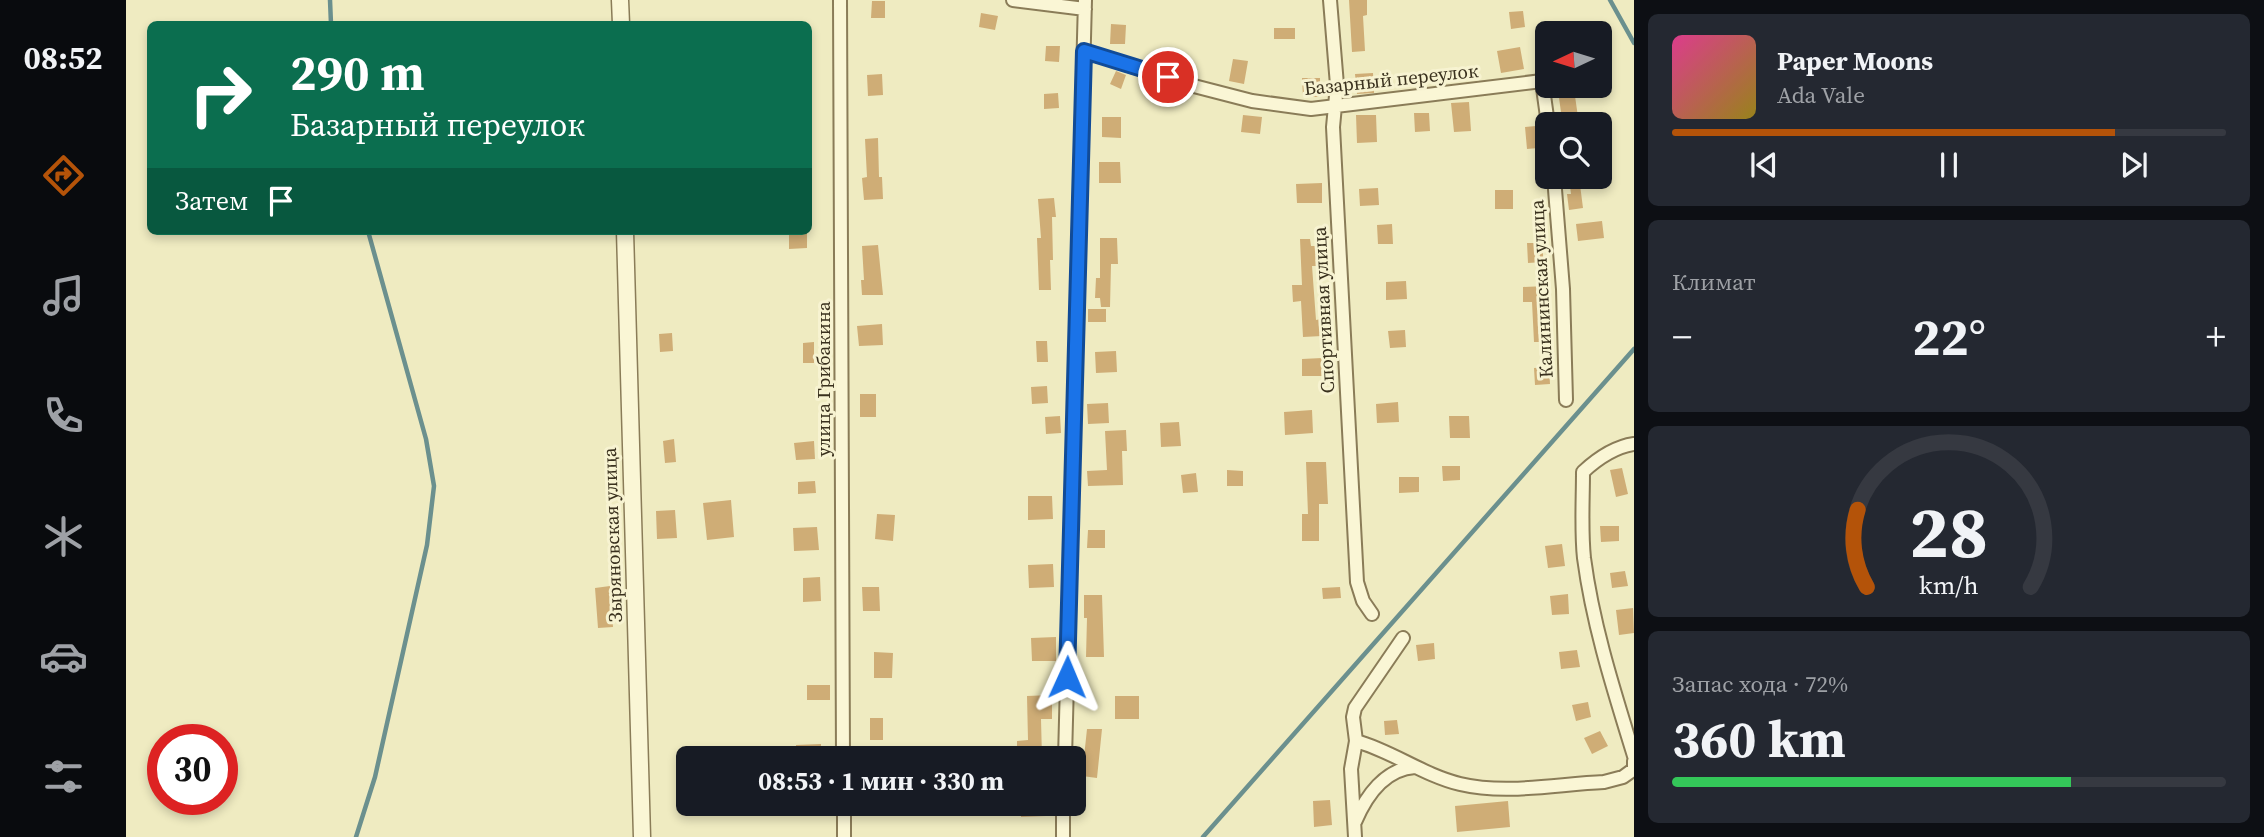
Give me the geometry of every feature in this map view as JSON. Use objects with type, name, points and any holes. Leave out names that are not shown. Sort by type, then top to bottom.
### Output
[{"type":"street","points":[[620,0],[621,21]]},
{"type":"street","name":"улица Грибакина","points":[[840,0],[844,746]]},
{"type":"street","points":[[1013,0],[1085,5],[1065,746]]},
{"type":"street","name":"Спортивная улица","points":[[1330,0],[1337,85],[1333,127],[1357,582],[1363,601],[1372,614]]},
{"type":"street","name":"Базарный переулок","points":[[1084,51],[1190,85],[1252,101],[1311,109],[1542,81],[1546,112]]},
{"type":"street","name":"Калининская улица","points":[[1555,189],[1563,289],[1566,400]]},
{"type":"street","name":"Зыряновская улица","points":[[625,235],[642,837]]},
{"type":"street","points":[[1356,741],[1457,783],[1486,789],[1604,782],[1623,777],[1634,769],[1634,758],[1605,663],[1593,610],[1584,556],[1583,472],[1594,462],[1622,446],[1634,444]]},
{"type":"street","points":[[1355,837],[1351,769],[1356,741],[1353,717],[1355,708],[1403,638]]},
{"type":"street","points":[[1354,823],[1361,807],[1389,774],[1402,768],[1416,767]]},
{"type":"street","points":[[844,816],[844,837]]},
{"type":"street","points":[[1063,816],[1063,837]]},
{"type":"building","points":[[1349,0],[1367,0],[1367,15],[1363,16],[1365,51],[1352,52]]},
{"type":"building","points":[[872,1],[885,1],[885,18],[871,18]]},
{"type":"building","points":[[1523,11],[1525,27],[1511,29],[1509,12]]},
{"type":"building","points":[[981,13],[998,16],[995,30],[979,27]]},
{"type":"building","points":[[1111,24],[1126,25],[1125,44],[1110,44]]},
{"type":"building","points":[[1274,28],[1295,28],[1295,39],[1274,39]]},
{"type":"building","points":[[1046,46],[1060,46],[1059,62],[1045,61]]},
{"type":"building","points":[[1520,47],[1524,69],[1501,73],[1497,51]]},
{"type":"building","points":[[1233,59],[1248,61],[1244,84],[1229,81]]},
{"type":"building","points":[[1116,71],[1126,75],[1121,89],[1110,84]]},
{"type":"building","points":[[1373,73],[1374,93],[1357,94],[1355,74]]},
{"type":"building","points":[[882,74],[883,95],[868,96],[867,75]]},
{"type":"building","points":[[1302,78],[1320,78],[1320,97],[1303,97]]},
{"type":"building","points":[[1058,93],[1059,108],[1044,109],[1044,94]]},
{"type":"building","points":[[1559,98],[1575,98],[1577,112],[1561,112]]},
{"type":"building","points":[[1469,102],[1471,131],[1454,132],[1451,103]]},
{"type":"building","points":[[1414,113],[1429,113],[1430,131],[1415,132]]},
{"type":"building","points":[[1243,115],[1262,117],[1260,134],[1241,132]]},
{"type":"building","points":[[1356,115],[1376,115],[1377,142],[1357,143]]},
{"type":"building","points":[[1102,117],[1121,117],[1121,138],[1102,137]]},
{"type":"building","points":[[1535,126],[1535,148],[1527,149],[1525,127]]},
{"type":"building","points":[[878,138],[879,177],[882,177],[883,199],[864,200],[862,178],[867,177],[865,139]]},
{"type":"building","points":[[1099,162],[1120,162],[1121,183],[1099,183]]},
{"type":"building","points":[[1322,183],[1322,203],[1297,203],[1296,184]]},
{"type":"building","points":[[1378,188],[1379,205],[1360,206],[1359,189]]},
{"type":"building","points":[[1570,189],[1581,189],[1583,208],[1569,210],[1567,194],[1571,194]]},
{"type":"building","points":[[1495,190],[1513,190],[1513,209],[1495,209]]},
{"type":"building","points":[[1054,198],[1056,217],[1052,217],[1051,290],[1039,290],[1037,238],[1041,238],[1038,199]]},
{"type":"building","points":[[1602,221],[1604,238],[1578,241],[1576,224]]},
{"type":"building","points":[[1392,224],[1393,244],[1378,244],[1377,225]]},
{"type":"building","points":[[789,235],[807,235],[807,248],[789,249]]},
{"type":"building","points":[[1100,238],[1117,238],[1118,264],[1111,264],[1110,307],[1101,307],[1100,298],[1095,298],[1096,278],[1100,278]]},
{"type":"building","points":[[1300,239],[1310,239],[1311,246],[1322,246],[1323,266],[1312,266],[1316,320],[1321,319],[1322,336],[1303,337],[1301,301],[1293,302],[1292,285],[1302,285]]},
{"type":"building","points":[[1527,243],[1543,243],[1543,262],[1528,263]]},
{"type":"building","points":[[878,245],[883,295],[862,295],[862,246]]},
{"type":"building","points":[[1406,281],[1407,299],[1386,300],[1386,282]]},
{"type":"building","points":[[1546,286],[1550,342],[1534,342],[1532,302],[1523,302],[1523,287]]},
{"type":"building","points":[[1088,309],[1106,309],[1106,322],[1088,322]]},
{"type":"building","points":[[882,324],[883,345],[859,346],[857,326]]},
{"type":"building","points":[[1405,330],[1406,347],[1390,348],[1388,331]]},
{"type":"building","points":[[672,333],[673,351],[660,352],[659,334]]},
{"type":"building","points":[[1036,341],[1047,341],[1048,362],[1037,362]]},
{"type":"building","points":[[814,342],[814,363],[803,363],[803,343]]},
{"type":"building","points":[[1116,351],[1117,372],[1096,373],[1095,352]]},
{"type":"building","points":[[1322,358],[1322,376],[1302,376],[1302,359]]},
{"type":"building","points":[[1549,367],[1550,384],[1535,385],[1534,368]]},
{"type":"building","points":[[1047,386],[1048,403],[1032,404],[1031,387]]},
{"type":"building","points":[[860,394],[876,394],[876,417],[860,417]]},
{"type":"building","points":[[1398,402],[1399,422],[1377,423],[1376,404]]},
{"type":"building","points":[[1108,403],[1109,423],[1088,424],[1087,404]]},
{"type":"building","points":[[1312,410],[1313,433],[1285,435],[1284,412]]},
{"type":"building","points":[[1060,416],[1061,433],[1046,434],[1045,417]]},
{"type":"building","points":[[1449,416],[1469,416],[1470,438],[1450,438]]},
{"type":"building","points":[[1179,422],[1181,446],[1161,447],[1160,423]]},
{"type":"building","points":[[1126,430],[1127,451],[1122,451],[1123,485],[1088,486],[1087,471],[1107,470],[1105,431]]},
{"type":"building","points":[[674,439],[676,462],[665,463],[663,441]]},
{"type":"building","points":[[814,441],[815,459],[796,460],[794,443]]},
{"type":"building","points":[[1306,462],[1326,462],[1328,504],[1319,504],[1319,541],[1302,541],[1302,514],[1308,514]]},
{"type":"building","points":[[1442,466],[1460,466],[1460,480],[1443,481]]},
{"type":"building","points":[[1622,468],[1628,494],[1616,497],[1610,470]]},
{"type":"building","points":[[1227,470],[1243,471],[1243,486],[1227,486]]},
{"type":"building","points":[[1196,473],[1198,492],[1183,493],[1181,475]]},
{"type":"building","points":[[1399,477],[1419,477],[1419,492],[1399,493]]},
{"type":"building","points":[[815,481],[816,493],[798,494],[798,482]]},
{"type":"building","points":[[1028,496],[1052,496],[1053,519],[1028,520]]},
{"type":"building","points":[[731,500],[734,537],[707,540],[703,503]]},
{"type":"building","points":[[675,510],[677,538],[657,539],[656,511]]},
{"type":"building","points":[[877,514],[895,515],[893,541],[875,539]]},
{"type":"building","points":[[1600,526],[1619,526],[1619,541],[1601,542]]},
{"type":"building","points":[[817,527],[819,550],[794,551],[793,528]]},
{"type":"building","points":[[1088,530],[1105,530],[1105,548],[1087,548]]},
{"type":"building","points":[[1562,544],[1565,566],[1548,568],[1545,546]]},
{"type":"building","points":[[1053,564],[1054,587],[1029,588],[1028,565]]},
{"type":"building","points":[[1625,571],[1628,586],[1612,588],[1610,573]]},
{"type":"building","points":[[820,577],[821,601],[803,602],[803,578]]},
{"type":"building","points":[[610,586],[613,627],[598,628],[595,588]]},
{"type":"building","points":[[862,587],[879,587],[880,611],[863,611]]},
{"type":"building","points":[[1340,587],[1341,598],[1323,599],[1322,588]]},
{"type":"building","points":[[1568,594],[1569,614],[1552,615],[1550,596]]},
{"type":"building","points":[[1084,595],[1102,595],[1104,657],[1086,657],[1087,618],[1084,618]]},
{"type":"building","points":[[1633,608],[1634,633],[1619,635],[1616,610]]},
{"type":"building","points":[[1056,637],[1056,661],[1032,661],[1031,638]]},
{"type":"building","points":[[1434,643],[1435,659],[1418,661],[1416,645]]},
{"type":"building","points":[[1577,650],[1580,667],[1561,669],[1559,652]]},
{"type":"building","points":[[874,652],[893,653],[892,678],[874,678]]},
{"type":"building","points":[[807,685],[830,685],[830,700],[807,700]]},
{"type":"building","points":[[1052,695],[1052,719],[1041,719],[1042,746],[1017,746],[1017,741],[1028,740],[1027,696]]},
{"type":"building","points":[[1115,696],[1139,696],[1139,719],[1115,719]]},
{"type":"building","points":[[1588,702],[1591,717],[1576,721],[1572,705]]},
{"type":"building","points":[[870,718],[883,718],[883,740],[870,740]]},
{"type":"building","points":[[1397,720],[1399,734],[1385,735],[1384,721]]},
{"type":"building","points":[[1087,729],[1102,729],[1097,778],[1086,777]]},
{"type":"building","points":[[1600,731],[1608,746],[1592,754],[1584,738]]},
{"type":"building","points":[[821,744],[821,746],[796,746]]},
{"type":"building","points":[[1330,800],[1332,825],[1314,827],[1313,801]]},
{"type":"building","points":[[1508,801],[1510,827],[1457,832],[1455,806]]},
{"type":"waterway","points":[[330,0],[331,21]]},
{"type":"waterway","points":[[1610,0],[1634,43]]},
{"type":"waterway","points":[[356,837],[375,777],[427,545],[434,486],[426,439],[369,235]]},
{"type":"waterway","points":[[1203,837],[1634,349]]},
{"type":"route","points":[[1067,677],[1084,51],[1168,77]]}]
